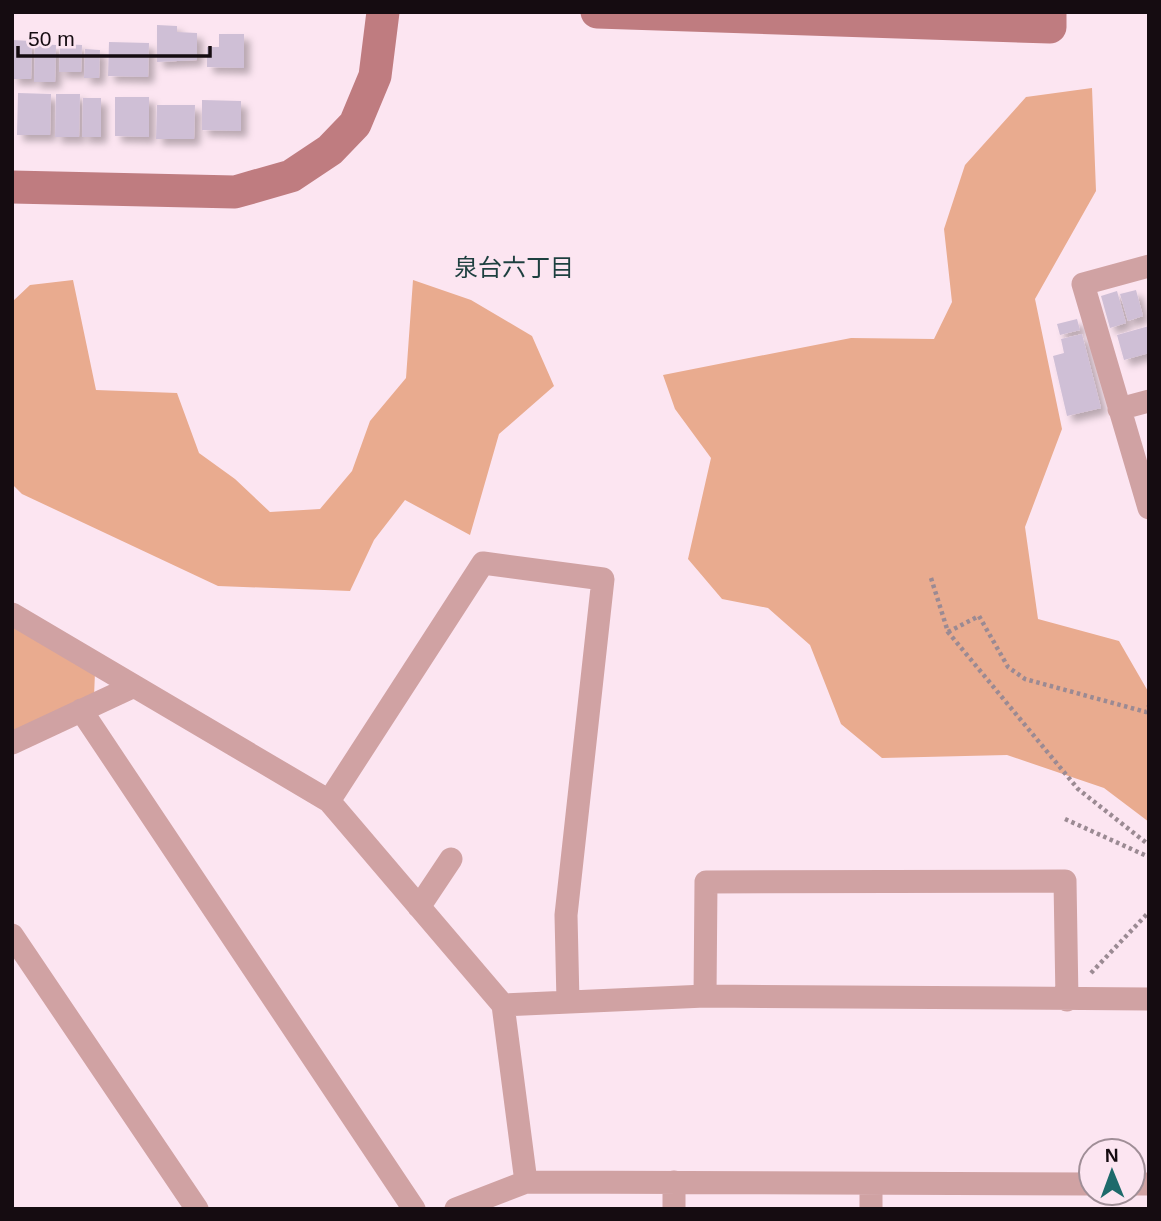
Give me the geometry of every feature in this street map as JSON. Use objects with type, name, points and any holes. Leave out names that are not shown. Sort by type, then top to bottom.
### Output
[{"type":"street","points":[[12,187],[235,192],[291,176],[330,150],[355,124],[375,76],[383,12]]},
{"type":"street","points":[[597,12],[1050,27],[1050,12]]},
{"type":"street","points":[[1149,267],[1083,284],[1119,409],[1145,482],[1149,509]]},
{"type":"street","points":[[1119,409],[1149,401]]},
{"type":"street","points":[[329,801],[483,563],[603,579],[566,915],[568,1002]]},
{"type":"street","points":[[12,614],[329,801],[503,1005],[526,1182]]},
{"type":"street","points":[[12,743],[132,687]]},
{"type":"street","points":[[81,710],[414,1209]]},
{"type":"street","points":[[419,907],[452,859]]},
{"type":"street","points":[[705,996],[706,882],[1065,881],[1067,1000]]},
{"type":"street","points":[[12,935],[197,1209]]},
{"type":"street","points":[[503,1005],[705,996],[1149,999]]},
{"type":"street","points":[[456,1209],[526,1182],[1077,1184]]},
{"type":"street","points":[[674,1182],[674,1209]]},
{"type":"street","points":[[871,1184],[871,1209]]},
{"type":"path","points":[[930,578],[948,632],[1078,789],[1149,845]]},
{"type":"path","points":[[948,632],[979,616],[1008,667],[1025,680],[1146,712],[1149,706]]},
{"type":"path","points":[[1065,819],[1149,857]]},
{"type":"path","points":[[1067,1000],[1149,912]]},
{"type":"shaded area","points":[[1092,88],[1096,191],[1035,299],[1062,429],[1025,527],[1038,619],[1119,641],[1149,693],[1149,822],[1104,788],[1007,755],[882,758],[841,724],[810,645],[768,608],[722,599],[688,559],[711,458],[675,409],[663,375],[851,338],[934,339],[952,302],[944,229],[965,165],[1026,97]]},
{"type":"shaded area","points":[[73,280],[96,390],[177,393],[199,453],[235,479],[270,512],[320,509],[352,471],[370,421],[406,378],[413,280],[471,300],[532,336],[554,386],[499,434],[470,535],[405,500],[374,540],[350,591],[218,586],[22,494],[12,484],[12,302],[30,285]]},
{"type":"shaded area","points":[[12,621],[95,672],[94,697],[12,735]]},
{"type":"building","points":[[157,25],[177,26],[177,32],[197,33],[197,60],[157,62]]},
{"type":"building","points":[[219,34],[244,34],[244,68],[207,67],[207,47],[219,47]]},
{"type":"building","points":[[12,40],[32,41],[31,79],[12,79]]},
{"type":"building","points":[[109,42],[149,43],[148,77],[108,76]]},
{"type":"building","points":[[35,44],[56,45],[55,82],[34,82]]},
{"type":"building","points":[[60,44],[82,45],[81,72],[59,72]]},
{"type":"building","points":[[85,49],[100,50],[99,78],[84,78]]},
{"type":"building","points":[[18,93],[51,94],[50,135],[17,135]]},
{"type":"building","points":[[56,94],[80,94],[79,137],[55,137]]},
{"type":"building","points":[[115,97],[149,97],[149,137],[115,136]]},
{"type":"building","points":[[83,98],[101,98],[101,137],[82,137]]},
{"type":"building","points":[[202,100],[241,101],[241,131],[202,130]]},
{"type":"building","points":[[157,105],[195,105],[194,139],[156,139]]},
{"type":"building","points":[[1136,290],[1143,316],[1128,321],[1120,294]]},
{"type":"building","points":[[1117,291],[1126,323],[1110,328],[1101,296]]},
{"type":"building","points":[[1077,319],[1080,330],[1060,335],[1057,324]]},
{"type":"building","points":[[1149,326],[1149,353],[1124,360],[1117,335]]},
{"type":"building","points":[[1082,334],[1101,408],[1067,416],[1053,356],[1064,353],[1061,339]]},
{"type":"district","name":"泉台六丁目","points":[[514,268]]}]
